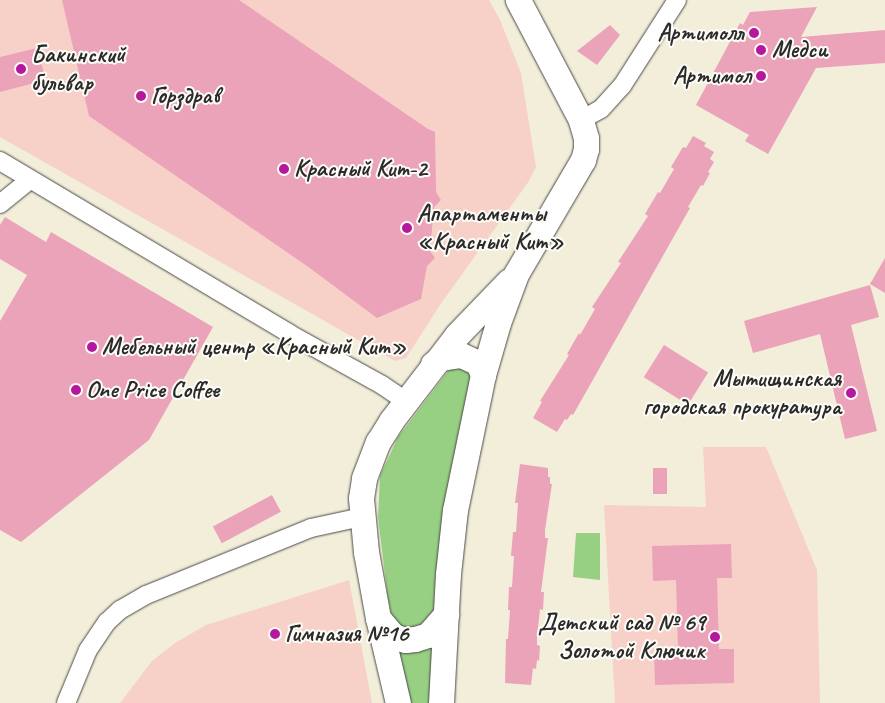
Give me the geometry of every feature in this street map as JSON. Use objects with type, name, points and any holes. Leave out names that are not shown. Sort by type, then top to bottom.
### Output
[{"type":"main road","points":[[440,703],[455,510],[483,375],[498,322],[516,274],[583,160],[586,138],[581,120],[518,0]]},
{"type":"main road","points":[[398,703],[378,618],[362,517],[361,498],[369,462],[378,442],[433,364],[473,317],[516,274]]},
{"type":"main road","points":[[433,364],[441,358],[461,355],[478,364],[483,375]]},
{"type":"main road","points":[[378,618],[393,636],[405,640],[428,635],[446,614]]},
{"type":"street","points":[[581,120],[602,109],[616,94],[635,69],[677,0]]},
{"type":"street","points":[[0,161],[290,334],[382,385],[406,401]]},
{"type":"street","points":[[0,204],[30,180]]},
{"type":"street","points":[[66,703],[88,650],[107,622],[120,610],[146,595],[311,528],[362,517]]},
{"type":"shaded area","points":[[0,0],[489,0],[500,20],[521,73],[536,167],[529,181],[440,305],[406,358],[395,361],[0,137]]},
{"type":"shaded area","name":"Детский сад № 69 Золотой Ключик","points":[[703,447],[766,447],[817,570],[820,703],[615,703],[604,505],[706,507]]},
{"type":"shaded area","name":"Гимназия №16","points":[[349,580],[372,703],[120,703],[152,661],[175,643],[206,625]]},
{"type":"green space","points":[[452,366],[473,371],[438,610],[430,625],[402,629],[392,619],[388,599],[378,517],[380,476],[398,437]]},
{"type":"green space","points":[[576,533],[600,533],[600,580],[573,577]]},
{"type":"green space","points":[[435,643],[431,703],[411,703],[398,648]]},
{"type":"building","name":"Красный Кит-2","points":[[62,0],[239,0],[435,132],[436,192],[441,200],[434,207],[430,251],[435,258],[427,266],[421,299],[377,318],[307,266],[89,116]]},
{"type":"building","name":"Артимол","points":[[817,7],[801,37],[885,30],[885,63],[816,68],[768,154],[745,141],[749,135],[696,105],[740,23],[743,25],[750,12]]},
{"type":"building","points":[[610,25],[620,35],[597,65],[577,51]]},
{"type":"building","name":"Бакинский бульвар","points":[[37,48],[46,80],[0,92],[0,57]]},
{"type":"building","points":[[693,136],[706,143],[704,146],[714,152],[710,159],[714,162],[708,172],[710,173],[688,207],[690,208],[573,415],[571,414],[567,420],[565,419],[557,432],[533,418],[542,402],[540,401],[595,309],[592,307],[621,263],[618,262],[648,216],[645,214],[674,169],[671,167],[683,147],[686,148]]},
{"type":"building","points":[[5,217],[46,242],[51,232],[213,327],[149,440],[21,542],[0,530],[0,321],[27,275],[0,259],[0,225]]},
{"type":"building","points":[[885,258],[885,293],[870,284]]},
{"type":"building","points":[[870,285],[879,317],[851,325],[877,431],[845,439],[820,334],[753,353],[744,321]]},
{"type":"building","points":[[664,345],[708,373],[688,405],[644,377]]},
{"type":"building","points":[[520,464],[548,468],[548,477],[550,477],[550,484],[552,484],[545,530],[545,538],[548,538],[541,592],[544,592],[543,610],[540,609],[537,637],[537,645],[540,646],[539,661],[537,660],[536,669],[533,668],[531,685],[505,683],[506,639],[508,639],[510,610],[508,610],[509,587],[512,587],[514,556],[511,556],[513,532],[516,532],[518,503],[515,503]]},
{"type":"building","points":[[653,468],[667,468],[667,494],[653,494]]},
{"type":"building","points":[[272,495],[281,512],[222,543],[213,526]]},
{"type":"building","points":[[731,544],[732,578],[717,578],[719,649],[734,649],[734,683],[655,685],[654,652],[678,650],[676,580],[653,581],[652,546]]},
{"type":"place","name":"Артимолл","points":[[754,33]]},
{"type":"place","name":"Медси","points":[[761,50]]},
{"type":"place","name":"Бакинский бульвар","points":[[21,69]]},
{"type":"place","name":"Артимол","points":[[761,76]]},
{"type":"place","name":"Горздрав","points":[[141,96]]},
{"type":"place","name":"Красный Кит-2","points":[[284,169]]},
{"type":"place","name":"Апартаменты «Красный Кит»","points":[[407,228]]},
{"type":"place","name":"Мебельный центр «Красный Кит»","points":[[92,347]]},
{"type":"place","name":"One Price Coffee","points":[[76,390]]},
{"type":"place","name":"Мытищинская городская прокуратура","points":[[851,393]]},
{"type":"place","name":"Гимназия №16","points":[[275,634]]},
{"type":"place","name":"Детский сад № 69 Золотой Ключик","points":[[715,637]]}]
